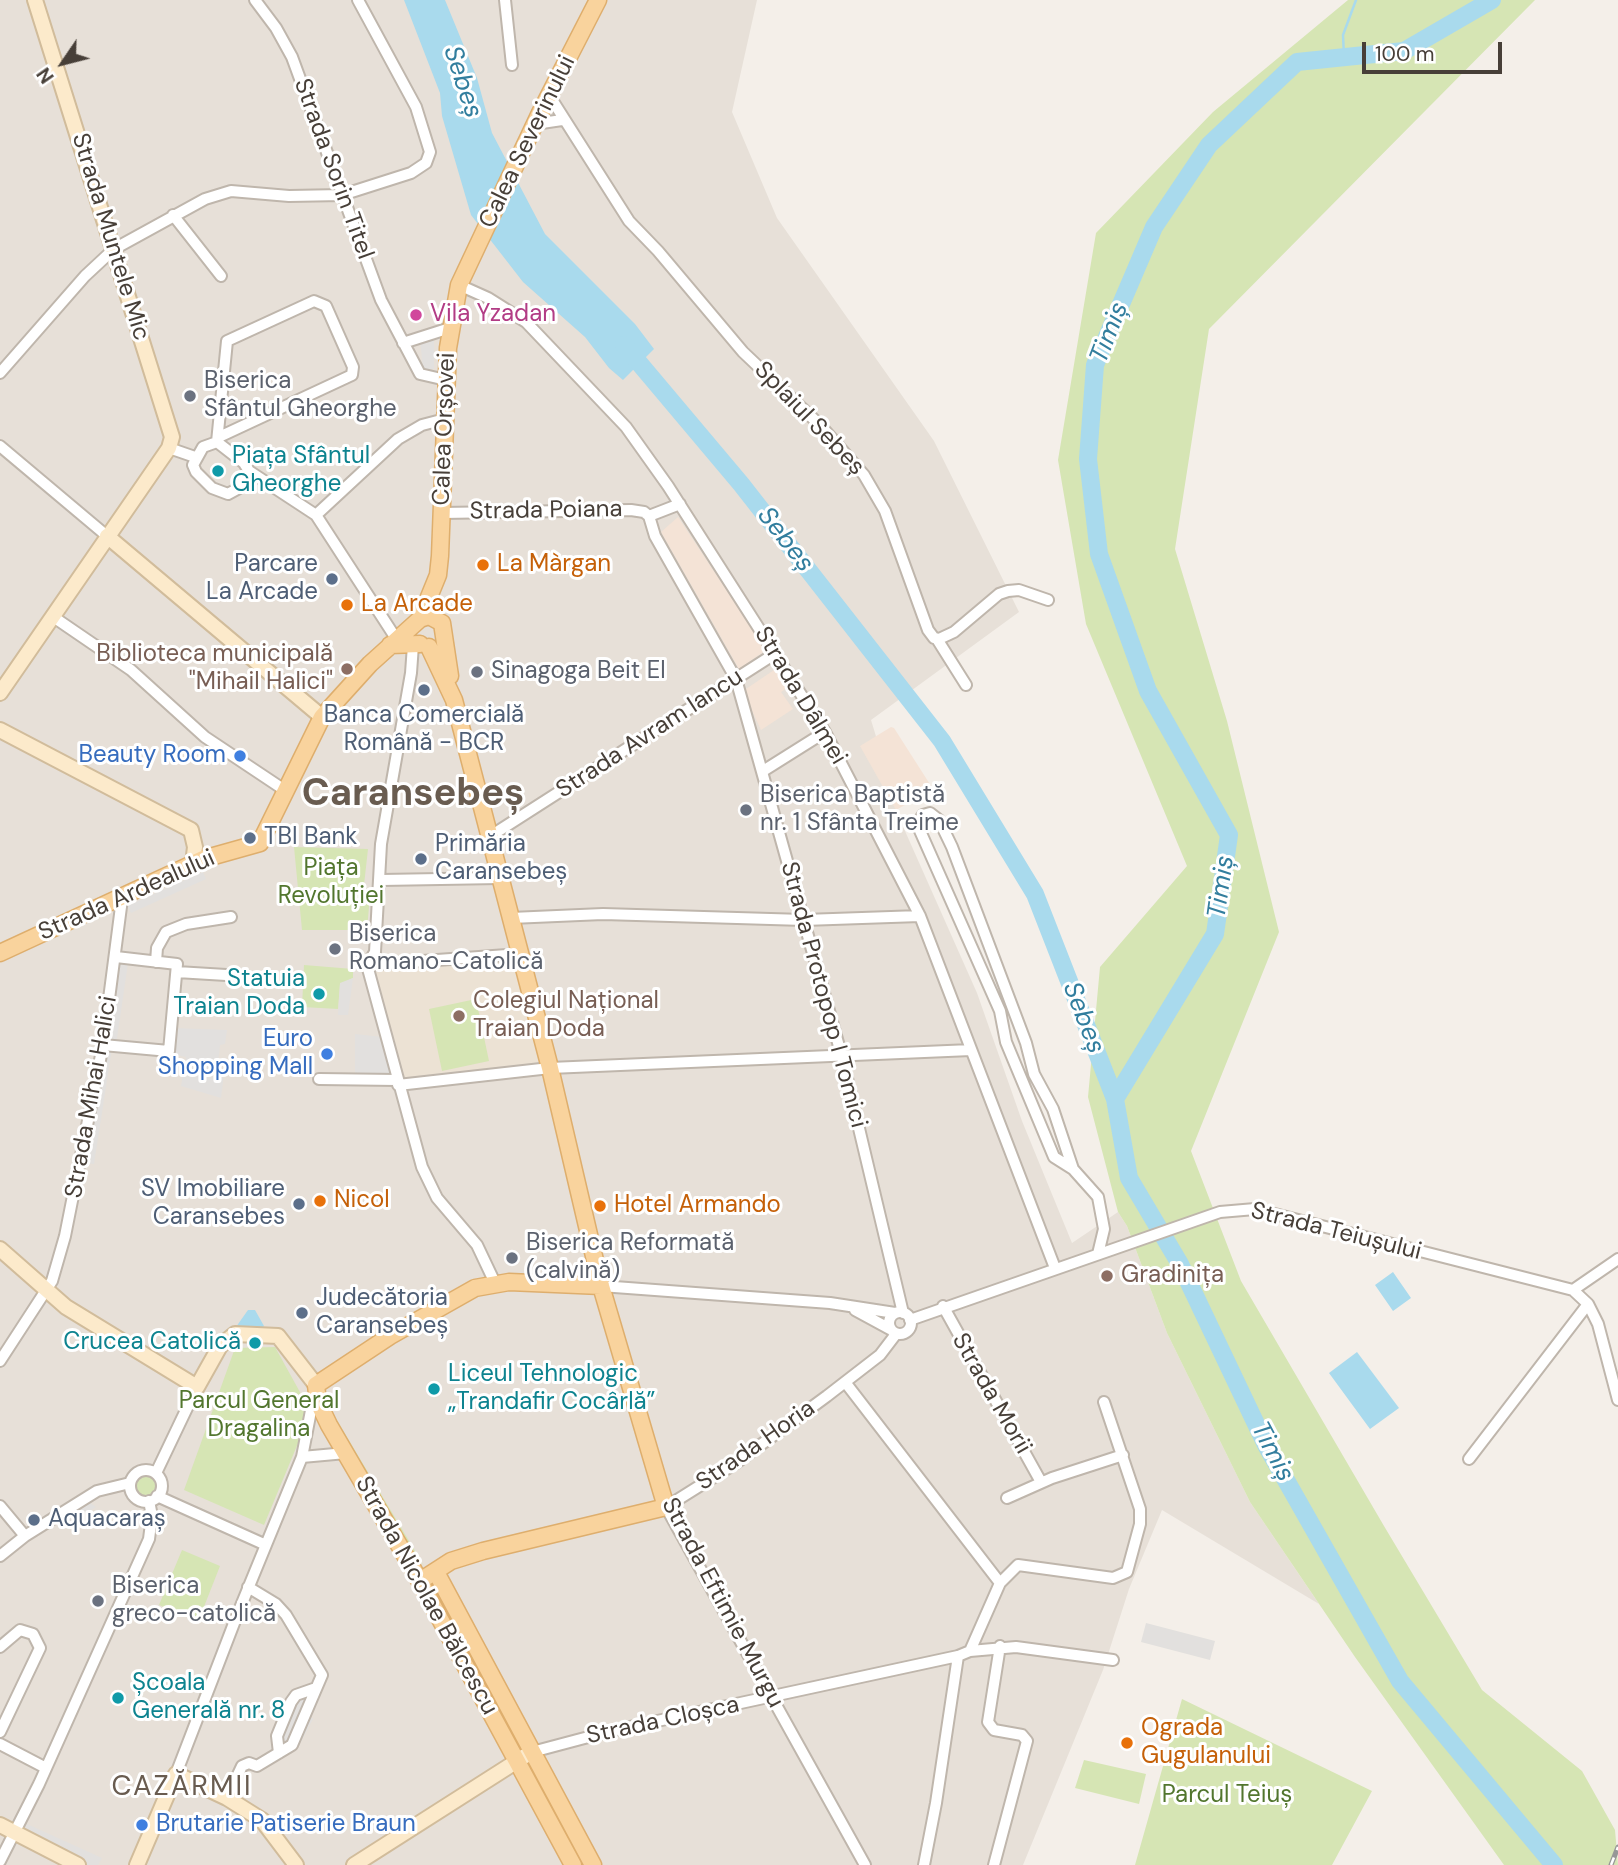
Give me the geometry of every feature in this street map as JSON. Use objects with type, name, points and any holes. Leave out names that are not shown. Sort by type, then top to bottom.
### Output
[{"type":"main road","name":"Calea Severinului","points":[[462,279],[537,118],[598,0]]},
{"type":"main road","name":"Calea Orșovei","points":[[451,689],[438,575],[450,328],[462,279]]},
{"type":"main road","name":"Calea Orșovei","points":[[417,623],[438,575]]},
{"type":"main road","points":[[286,790],[322,717],[393,642],[429,616],[443,630],[438,644],[393,642]]},
{"type":"main road","points":[[417,623],[414,636],[451,689]]},
{"type":"main road","name":"Strada Eftimie Murgu","points":[[451,689],[550,1068],[601,1286],[666,1507]]},
{"type":"main road","name":"Strada Ardealului","points":[[0,953],[121,899],[193,863],[226,851],[256,846],[266,834],[286,790]]},
{"type":"main road","points":[[316,1385],[469,1290],[495,1283],[601,1286]]},
{"type":"main road","name":"Strada Nicolae Bălcescu","points":[[316,1385],[323,1413],[420,1581],[573,1865]]},
{"type":"main road","name":"Strada Horia","points":[[420,1581],[451,1561],[483,1551],[666,1507]]},
{"type":"main road","name":"Strada Nicolae Bălcescu","points":[[436,1572],[593,1865]]},
{"type":"street","name":"Strada Muntele Mic","points":[[36,0],[171,429],[169,448]]},
{"type":"street","name":"Strada Sorin Titel","points":[[255,0],[276,28],[292,57],[381,300],[420,374],[446,380]]},
{"type":"street","points":[[0,373],[85,276],[114,249],[173,215],[216,194],[231,191],[289,196],[342,194],[418,169],[426,163],[430,152],[416,107],[358,0]]},
{"type":"street","points":[[505,0],[511,32],[512,65]]},
{"type":"street","name":"Splaiul Sebeș","points":[[549,95],[562,120],[629,221],[744,352],[822,427],[864,475],[885,510],[928,630],[937,639],[966,685]]},
{"type":"street","points":[[537,118],[562,120]]},
{"type":"street","points":[[173,215],[221,276]]},
{"type":"street","name":"Strada Dâlmei","points":[[462,279],[511,311],[542,337],[626,427],[680,504],[825,732],[920,916],[1055,1268]]},
{"type":"street","points":[[218,439],[227,341],[314,301],[326,306],[354,367],[352,375],[218,439],[203,447],[195,457],[195,472],[222,493],[233,493],[249,471]]},
{"type":"street","points":[[403,343],[450,328]]},
{"type":"street","points":[[316,515],[398,439],[422,425],[446,419]]},
{"type":"street","points":[[218,439],[249,471],[316,515],[393,642]]},
{"type":"street","points":[[0,446],[322,717]]},
{"type":"street","points":[[0,693],[169,448],[195,457]]},
{"type":"street","points":[[649,516],[680,504]]},
{"type":"street","name":"Strada Poiana","points":[[442,513],[631,510],[644,512],[649,516]]},
{"type":"street","name":"Strada Protopop I Tomici","points":[[649,516],[655,536],[736,679],[842,1057],[903,1315]]},
{"type":"street","points":[[937,639],[954,632],[999,594],[1019,590],[1048,600]]},
{"type":"street","points":[[52,616],[131,670],[205,737],[286,790]]},
{"type":"street","points":[[421,645],[411,673],[381,844],[375,953],[367,965],[415,1150],[429,1185],[477,1245],[495,1283]]},
{"type":"street","name":"Strada Avram Iancu","points":[[489,836],[776,653]]},
{"type":"street","points":[[0,730],[191,830],[195,847],[193,863]]},
{"type":"street","points":[[763,771],[825,732]]},
{"type":"street","points":[[1073,1169],[1053,1109],[1034,1074],[1026,1044],[952,847],[939,820],[930,813],[923,815],[917,824],[1000,1011],[1006,1042],[1054,1157],[1073,1169],[1097,1198],[1104,1229],[1098,1254]]},
{"type":"street","points":[[380,880],[500,878]]},
{"type":"street","name":"Strada Mihai Halici","points":[[0,1361],[47,1291],[65,1236],[103,1045],[116,957],[121,899]]},
{"type":"street","points":[[511,918],[603,914],[804,920],[920,916]]},
{"type":"street","points":[[156,962],[160,939],[166,932],[186,924],[232,917]]},
{"type":"street","points":[[367,965],[521,954]]},
{"type":"street","points":[[116,957],[226,975]]},
{"type":"street","points":[[103,1045],[169,1051],[177,968]]},
{"type":"street","points":[[318,1079],[398,1082],[550,1068],[971,1051]]},
{"type":"street","name":"Strada Teiușului","points":[[903,1315],[943,1306],[1212,1215],[1241,1208],[1278,1213],[1573,1290],[1588,1304],[1598,1324],[1618,1400]]},
{"type":"street","points":[[0,1249],[66,1307],[197,1387],[156,1473]]},
{"type":"street","points":[[1573,1290],[1618,1259]]},
{"type":"street","points":[[601,1286],[846,1305],[903,1315]]},
{"type":"street","points":[[1469,1459],[1588,1304]]},
{"type":"street","points":[[846,1305],[893,1331]]},
{"type":"street","name":"Strada Morii","points":[[943,1306],[1041,1482]]},
{"type":"street","points":[[893,1331],[889,1320],[903,1315]]},
{"type":"street","name":"Strada Horia","points":[[666,1507],[736,1463],[880,1355],[893,1331],[908,1329],[903,1315]]},
{"type":"street","name":"Strada Nicolae Bălcescu","points":[[197,1387],[220,1346],[235,1334],[273,1334],[284,1342],[316,1385]]},
{"type":"street","points":[[845,1382],[1000,1583]]},
{"type":"street","points":[[137,1865],[302,1457],[316,1385]]},
{"type":"street","points":[[970,1651],[1000,1583],[1023,1564],[1112,1578],[1127,1572],[1140,1524],[1140,1509],[1104,1402]]},
{"type":"street","points":[[302,1457],[346,1453]]},
{"type":"street","points":[[1007,1498],[1041,1482],[1123,1455]]},
{"type":"street","points":[[0,1556],[25,1536],[97,1491],[130,1483],[138,1472],[147,1470],[156,1473],[161,1482],[153,1499],[149,1539],[46,1768],[0,1861]]},
{"type":"street","points":[[130,1483],[134,1497],[153,1499],[266,1545]]},
{"type":"street","points":[[0,1506],[25,1536]]},
{"type":"street","name":"Strada Eftimie Murgu","points":[[666,1507],[865,1865]]},
{"type":"street","points":[[227,1798],[242,1766],[248,1763],[257,1766],[292,1745],[322,1675],[295,1627],[276,1604],[248,1587]]},
{"type":"street","points":[[0,1647],[20,1630],[33,1634],[40,1648],[0,1732]]},
{"type":"street","points":[[994,1865],[1027,1741],[1022,1735],[994,1730],[988,1722],[1000,1646]]},
{"type":"street","points":[[923,1865],[936,1803],[958,1656],[1000,1646],[1113,1660]]},
{"type":"street","name":"Strada Cloșca","points":[[532,1752],[611,1731],[958,1656]]},
{"type":"street","points":[[279,1753],[278,1736],[291,1702],[296,1695],[316,1688]]},
{"type":"street","points":[[0,1744],[46,1768]]},
{"type":"street","points":[[354,1865],[532,1752]]},
{"type":"street","points":[[176,1774],[227,1798],[262,1820],[296,1865]]},
{"type":"street","points":[[0,1825],[78,1865]]},
{"type":"shaded area","points":[[0,0],[757,0],[732,112],[777,218],[934,441],[1019,612],[871,720],[905,831],[977,993],[1022,1121],[1072,1243],[1118,1212],[1127,1226],[1167,1333],[1250,1502],[1319,1604],[1162,1510],[1129,1589],[1103,1670],[1023,1865],[0,1865]]},
{"type":"shaded area","points":[[434,338],[434,369],[423,369],[420,339]]},
{"type":"shaded area","points":[[678,517],[766,650],[739,669],[661,532]]},
{"type":"shaded area","points":[[777,668],[790,686],[781,692],[793,709],[761,730],[743,691]]},
{"type":"shaded area","points":[[891,727],[933,789],[896,810],[860,746]]},
{"type":"shaded area","points":[[203,872],[206,879],[131,913],[127,906]]},
{"type":"shaded area","name":"Colegiul Național Traian Doda","points":[[521,954],[550,1068],[398,1085],[367,965]]},
{"type":"shaded area","points":[[119,962],[128,963],[116,1045],[107,1043]]},
{"type":"shaded area","points":[[353,978],[348,1015],[338,1015],[340,983]]},
{"type":"shaded area","points":[[174,1028],[227,1030],[225,1044],[220,1045],[217,1072],[224,1074],[221,1098],[181,1086],[186,1057],[172,1054]]},
{"type":"shaded area","points":[[355,1034],[382,1037],[392,1077],[355,1075]]},
{"type":"shaded area","points":[[104,1047],[112,1048],[94,1164],[85,1163]]},
{"type":"shaded area","points":[[90,1503],[96,1507],[70,1522],[63,1517]]},
{"type":"shaded area","points":[[1146,1623],[1215,1641],[1210,1660],[1141,1642]]},
{"type":"shaded area","points":[[304,1694],[311,1705],[308,1715],[313,1719],[301,1742],[295,1741],[271,1752],[271,1743],[290,1698]]},
{"type":"shaded area","points":[[27,1824],[102,1858],[98,1865],[87,1865],[22,1834]]},
{"type":"green space","points":[[1348,0],[1535,0],[1209,329],[1175,549],[1227,721],[1279,932],[1191,1151],[1241,1281],[1482,1690],[1582,1771],[1615,1830],[1618,1865],[1504,1865],[1355,1657],[1250,1502],[1167,1333],[1127,1226],[1118,1212],[1088,1097],[1100,967],[1187,866],[1086,624],[1058,460],[1096,233],[1213,112]]},
{"type":"green space","name":"Piața Revoluției","points":[[294,847],[368,849],[363,894],[370,895],[367,930],[302,930]]},
{"type":"green space","points":[[304,965],[353,969],[353,978],[340,984],[338,1009],[302,1007]]},
{"type":"green space","points":[[476,999],[489,1061],[442,1071],[429,1009]]},
{"type":"green space","name":"Parcul General Dragalina","points":[[275,1347],[311,1412],[264,1525],[184,1490],[235,1348]]},
{"type":"green space","points":[[329,1407],[424,1566],[400,1534],[327,1408]]},
{"type":"green space","points":[[146,1475],[154,1478],[157,1486],[154,1494],[146,1497],[138,1494],[135,1486],[138,1478]]},
{"type":"green space","points":[[182,1550],[220,1566],[198,1622],[159,1605]]},
{"type":"green space","points":[[433,1585],[436,1586],[519,1744],[516,1746],[431,1589]]},
{"type":"green space","name":"Parcul Teiuș","points":[[1182,1699],[1372,1791],[1332,1865],[1135,1865]]},
{"type":"green space","points":[[1084,1760],[1146,1774],[1139,1804],[1075,1788]]},
{"type":"green space","points":[[530,1769],[534,1770],[586,1865],[580,1865]]},
{"type":"water","points":[[404,0],[445,0],[477,78],[492,133],[545,234],[635,324],[654,349],[623,380],[609,368],[585,337],[523,282],[471,215],[442,116],[440,93]]},
{"type":"water","points":[[1393,1272],[1411,1298],[1393,1311],[1375,1285]]},
{"type":"water","points":[[248,1310],[255,1310],[264,1326],[260,1331],[238,1330],[236,1327]]},
{"type":"water","points":[[1357,1352],[1399,1408],[1370,1429],[1329,1373]]},
{"type":"waterway","points":[[1344,57],[1343,35],[1356,0]]},
{"type":"waterway","name":"Timiș","points":[[1115,1099],[1215,934],[1229,835],[1148,691],[1099,554],[1088,459],[1095,365],[1154,227],[1209,145],[1297,62],[1404,51],[1492,0]]},
{"type":"waterway","name":"Sebeș","points":[[624,345],[741,484],[942,741],[1035,894],[1115,1099],[1129,1178],[1180,1264],[1266,1445],[1400,1681],[1554,1865]]},
{"type":"railway","points":[[1611,1865],[1618,1847]]},
{"type":"place","name":"Vila Yzadan","points":[[416,315]]},
{"type":"place","name":"Biserica Sfântul Gheorghe","points":[[190,396]]},
{"type":"place","name":"Piața Sfântul Gheorghe","points":[[218,471]]},
{"type":"place","name":"La Màrgan","points":[[483,565]]},
{"type":"place","name":"Parcare La Arcade","points":[[332,579]]},
{"type":"place","name":"La Arcade","points":[[347,605]]},
{"type":"place","name":"Biblioteca municipală \"Mihail Halici\"","points":[[347,669]]},
{"type":"place","name":"Sinagoga Beit El","points":[[477,672]]},
{"type":"place","name":"Banca Comercială Română - BCR","points":[[424,690]]},
{"type":"place","name":"Beauty Room","points":[[240,756]]},
{"type":"place","name":"Biserica Baptistă nr. 1 Sfânta Treime","points":[[746,810]]},
{"type":"place","name":"TBI Bank","points":[[250,838]]},
{"type":"place","name":"Primăria Caransebeș","points":[[421,859]]},
{"type":"place","name":"Biserica Romano-Catolică","points":[[335,949]]},
{"type":"place","name":"Statuia Traian Doda","points":[[319,994]]},
{"type":"place","name":"Colegiul Național Traian Doda","points":[[459,1016]]},
{"type":"place","name":"Euro Shopping Mall","points":[[327,1054]]},
{"type":"place","name":"Nicol","points":[[320,1201]]},
{"type":"place","name":"SV Imobiliare Caransebes","points":[[299,1204]]},
{"type":"place","name":"Hotel Armando","points":[[600,1206]]},
{"type":"place","name":"Biserica Reformată (calvină)","points":[[512,1258]]},
{"type":"place","name":"Gradinița","points":[[1107,1276]]},
{"type":"place","name":"Judecătoria Caransebeș","points":[[302,1313]]},
{"type":"place","name":"Crucea Catolică","points":[[255,1343]]},
{"type":"place","name":"Liceul Tehnologic „Trandafir Cocârlă”","points":[[434,1389]]},
{"type":"place","name":"Aquacaraș","points":[[34,1520]]},
{"type":"place","name":"Biserica greco-catolică","points":[[98,1601]]},
{"type":"place","name":"Școala Generală nr. 8","points":[[118,1698]]},
{"type":"place","name":"Ograda Gugulanului","points":[[1127,1743]]},
{"type":"place","name":"Brutarie Patiserie Braun","points":[[142,1825]]},
{"type":"district","name":"Caransebeș","points":[[413,795]]},
{"type":"district","name":"CAZĂRMII","points":[[182,1788]]}]
